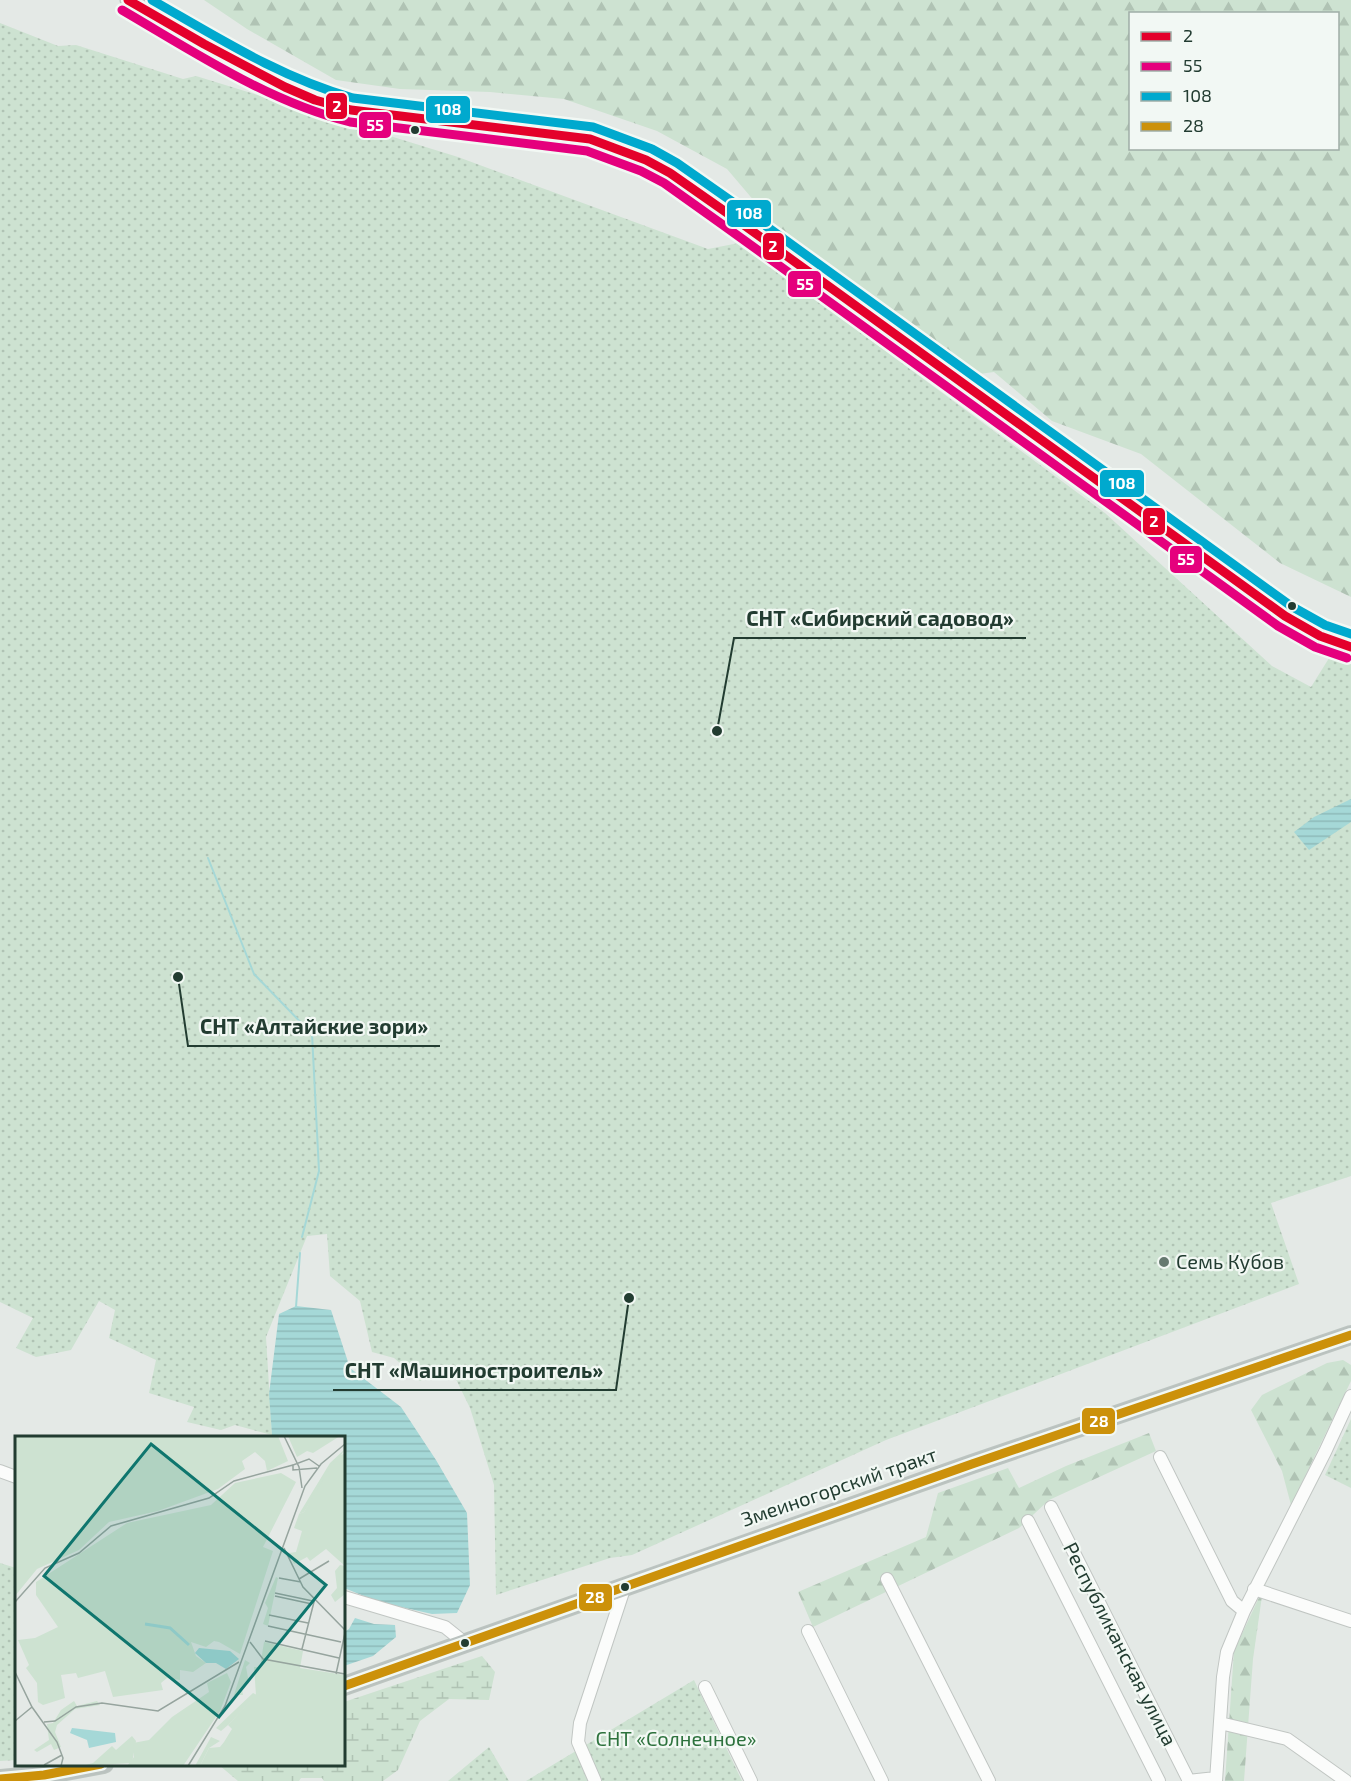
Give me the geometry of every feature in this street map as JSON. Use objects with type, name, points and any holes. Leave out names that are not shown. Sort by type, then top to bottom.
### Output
[{"type":"highway","name":"Змеиногорский тракт","points":[[345,1686],[972,1464],[1351,1335]]},
{"type":"highway","points":[[0,1779],[44,1775],[93,1766]]},
{"type":"main road","points":[[128,0],[204,44],[315,100],[351,110],[590,139],[646,160],[670,173],[730,215],[1285,616],[1320,636],[1351,647]]},
{"type":"street","points":[[1189,1781],[1216,1779],[1222,1677],[1227,1652],[1254,1589],[1325,1452],[1351,1396]]},
{"type":"street","points":[[1160,1457],[1232,1601],[1244,1611]]},
{"type":"street","points":[[0,1471],[15,1477]]},
{"type":"street","name":"Республиканская улица","points":[[1051,1507],[1189,1781]]},
{"type":"street","name":"Республиканская улица","points":[[1028,1521],[1159,1781]]},
{"type":"street","points":[[887,1579],[989,1781]]},
{"type":"street","points":[[595,1781],[578,1743],[580,1723],[625,1586]]},
{"type":"street","points":[[1254,1589],[1351,1621]]},
{"type":"street","points":[[345,1597],[446,1627],[465,1643]]},
{"type":"street","points":[[808,1631],[882,1781]]},
{"type":"street","points":[[705,1687],[751,1781]]},
{"type":"street","points":[[1220,1723],[1287,1739],[1346,1781]]},
{"type":"green space","points":[[204,0],[1351,0],[1351,597],[1280,563],[1141,454],[1052,421],[994,372],[972,375],[783,235],[727,169],[657,131],[564,99],[490,92],[400,89],[336,80],[247,29]]},
{"type":"green space","points":[[0,23],[58,46],[76,45],[183,79],[196,76],[458,157],[708,249],[739,243],[1105,513],[1272,666],[1311,687],[1331,655],[1351,660],[1351,1176],[1271,1203],[1299,1284],[886,1440],[632,1555],[610,1558],[496,1595],[494,1485],[470,1408],[449,1365],[420,1381],[394,1358],[372,1352],[360,1301],[330,1276],[327,1234],[307,1236],[266,1337],[272,1435],[235,1425],[221,1430],[187,1422],[194,1407],[149,1393],[156,1360],[109,1338],[115,1310],[99,1301],[71,1350],[36,1357],[16,1348],[33,1318],[0,1302]]},
{"type":"green space","points":[[1343,1360],[1351,1365],[1351,1381],[1291,1505],[1282,1471],[1251,1410],[1262,1395],[1327,1363]]},
{"type":"green space","points":[[1351,1419],[1351,1488],[1325,1475]]},
{"type":"green space","points":[[1149,1433],[1156,1451],[1049,1500],[1019,1528],[813,1627],[798,1592],[926,1537],[938,1493],[1008,1468],[1019,1488],[1066,1466]]},
{"type":"green space","points":[[0,1563],[15,1568],[15,1760],[0,1761]]},
{"type":"green space","points":[[1263,1589],[1253,1659],[1244,1781],[1225,1781],[1234,1651]]},
{"type":"green space","points":[[482,1656],[495,1672],[489,1700],[449,1699],[420,1721],[398,1770],[383,1781],[324,1781],[322,1778],[301,1778],[299,1781],[238,1781],[220,1766],[345,1766],[345,1702]]},
{"type":"green space","name":"СНТ «Солнечное»","points":[[694,1680],[742,1781],[526,1781]]},
{"type":"green space","points":[[489,1747],[509,1781],[448,1781]]},
{"type":"water","points":[[1351,799],[1351,822],[1309,850],[1294,832],[1314,817]]},
{"type":"water","points":[[296,1306],[331,1310],[350,1368],[401,1407],[436,1460],[467,1513],[470,1585],[457,1613],[432,1614],[379,1602],[345,1588],[345,1436],[272,1435],[269,1394],[279,1314]]},
{"type":"water","points":[[355,1618],[374,1624],[395,1625],[396,1637],[373,1656],[345,1666],[345,1631]]},
{"type":"waterway","points":[[208,858],[254,974],[312,1034],[319,1171],[302,1237]]},
{"type":"waterway","points":[[296,1307],[300,1253]]},
{"type":"transit line","name":"2","points":[[128,0],[204,44],[285,87],[315,100],[351,110],[590,139],[646,160],[670,173],[730,215],[1285,616],[1320,636],[1351,647]]},
{"type":"transit line","name":"108","points":[[152,0],[275,68],[326,90],[353,98],[593,127],[652,149],[677,163],[737,205],[1291,606],[1325,625],[1351,634]]},
{"type":"transit line","name":"55","points":[[122,10],[204,59],[261,89],[320,113],[350,122],[587,151],[641,171],[664,183],[1278,626],[1315,647],[1347,658]]},
{"type":"transit line","name":"28","points":[[345,1686],[972,1464],[1351,1335]]},
{"type":"transit line","name":"28","points":[[0,1779],[44,1775],[91,1766]]},
{"type":"place","name":"СНТ «Сибирский садовод»","points":[[717,731]]},
{"type":"place","name":"СНТ «Алтайские зори»","points":[[178,977]]},
{"type":"place","name":"Семь Кубов","points":[[1164,1262]]},
{"type":"place","name":"СНТ «Машиностроитель»","points":[[629,1298]]}]
